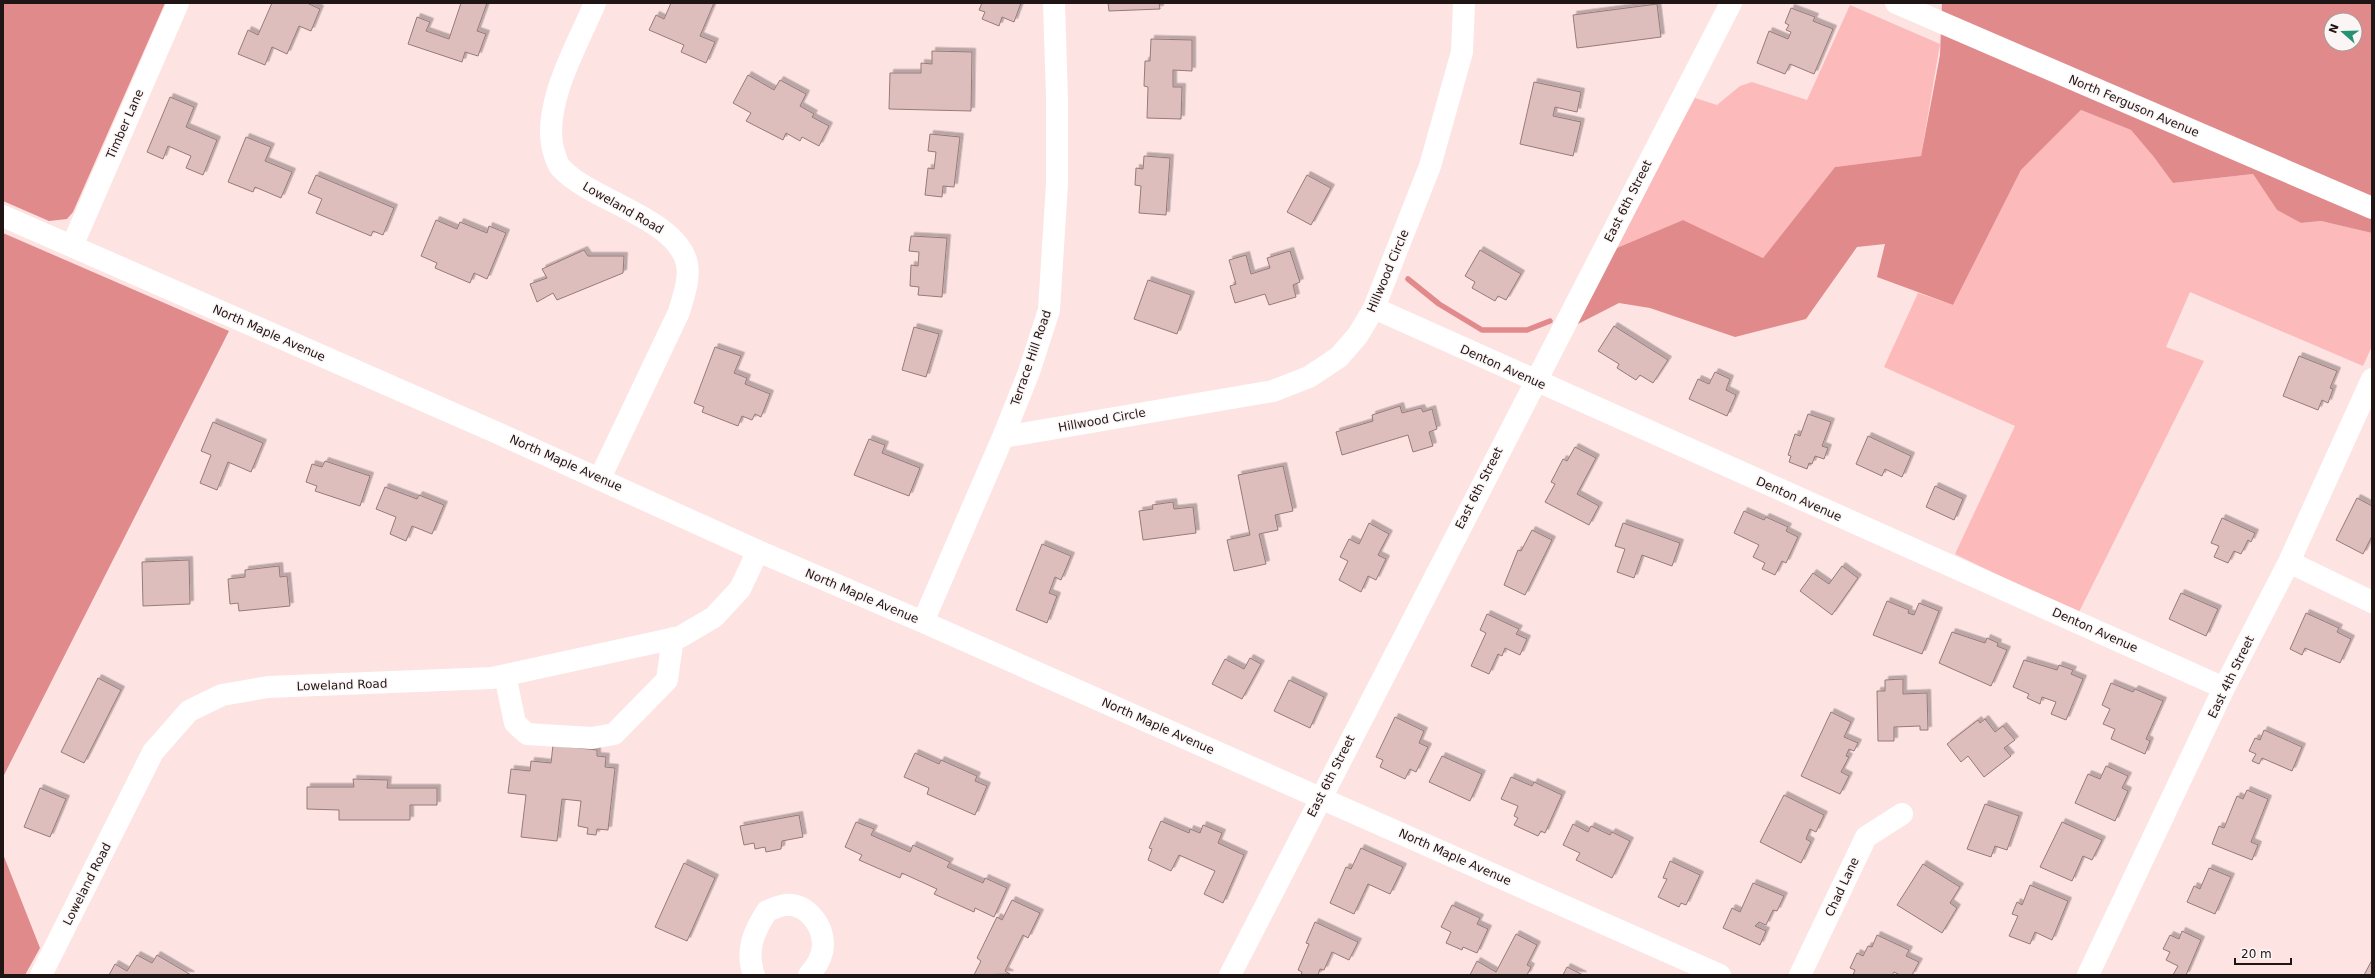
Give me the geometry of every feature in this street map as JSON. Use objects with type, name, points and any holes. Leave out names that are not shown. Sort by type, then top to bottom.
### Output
[{"type":"street","name":"Timber Lane","points":[[72,246],[178,3]]},
{"type":"street","name":"Loweland Road","points":[[595,3],[556,96],[552,118],[552,144],[560,168],[575,180],[666,232],[680,246],[687,264],[687,286],[679,312],[600,478]]},
{"type":"street","name":"Terrace Hill Road","points":[[923,622],[1003,437],[1029,372],[1049,310],[1056,184],[1057,99],[1054,3]]},
{"type":"street","name":"Hillwood Circle","points":[[1003,437],[1274,391],[1309,378],[1339,357],[1358,335],[1374,308],[1430,166],[1462,52],[1464,3]]},
{"type":"street","name":"East 6th Street","points":[[1230,975],[1320,797],[1731,3]]},
{"type":"street","name":"North Ferguson Avenue","points":[[1896,3],[2372,208]]},
{"type":"street","name":"North Maple Avenue","points":[[3,216],[600,478],[758,551],[923,622],[1720,975]]},
{"type":"street","name":"Denton Avenue","points":[[1374,308],[2224,688]]},
{"type":"street","name":"East 4th Street","points":[[2088,975],[2224,688],[2288,562],[2372,378]]},
{"type":"street","name":"Loweland Road","points":[[41,975],[153,752],[189,711],[222,695],[268,687],[335,686],[492,678],[680,637],[714,617],[740,589],[758,551]]},
{"type":"street","points":[[2288,562],[2372,602]]},
{"type":"street","points":[[505,675],[515,724],[527,734],[592,738],[614,734],[667,680],[672,638]]},
{"type":"street","name":"Chad Lane","points":[[1800,975],[1866,837],[1902,814]]},
{"type":"street","points":[[754,975],[751,944],[757,926],[767,911],[784,905],[799,907],[813,917],[821,932],[823,946],[817,965],[809,975]]},
{"type":"shaded area","points":[[3,3],[165,3],[73,212],[67,219],[49,221],[3,201]]},
{"type":"shaded area","points":[[1942,3],[2372,3],[2372,233],[2321,221],[2301,223],[2277,210],[2253,174],[2173,183],[2154,157],[2131,130],[2081,110],[2021,170],[1953,305],[1877,277],[1885,244],[1857,247],[1806,319],[1735,337],[1650,308],[1619,303],[1576,325],[1612,250],[1683,220],[1763,258],[1835,167],[1921,156],[1940,55]]},
{"type":"shaded area","points":[[1850,5],[1940,44],[1921,156],[1835,167],[1763,258],[1683,220],[1612,250],[1695,98],[1717,105],[1740,86],[1752,82],[1807,100]]},
{"type":"shaded area","points":[[2081,110],[2131,130],[2160,163],[2173,183],[2253,174],[2277,210],[2301,223],[2321,221],[2372,233],[2372,346],[2363,366],[2190,292],[2166,347],[2204,361],[2078,614],[1955,554],[2015,426],[1884,367],[1918,293],[1953,305],[2021,170]]},
{"type":"shaded area","points":[[3,233],[229,331],[3,777]]},
{"type":"shaded area","points":[[3,854],[40,948],[25,975],[3,975]]},
{"type":"building","points":[[272,3],[307,3],[320,9],[311,31],[299,26],[287,54],[272,47],[265,65],[238,54],[248,30],[258,35]]},
{"type":"building","points":[[461,3],[487,3],[477,31],[486,34],[478,56],[465,52],[462,62],[408,44],[417,17],[430,22],[426,31],[449,39]]},
{"type":"building","points":[[671,3],[714,3],[700,36],[715,42],[706,63],[681,52],[684,45],[649,30],[656,15],[664,19]]},
{"type":"building","points":[[982,3],[1021,3],[1014,22],[1002,17],[999,26],[982,19],[985,12],[979,10]]},
{"type":"building","points":[[1108,3],[1159,3],[1160,9],[1109,11]]},
{"type":"building","points":[[1657,4],[1661,37],[1577,48],[1573,15]]},
{"type":"building","points":[[1791,8],[1815,17],[1813,21],[1833,29],[1814,74],[1790,64],[1785,74],[1757,63],[1769,31],[1788,39],[1791,32],[1786,30],[1789,25],[1785,23]]},
{"type":"building","points":[[1151,39],[1192,40],[1192,71],[1173,70],[1173,87],[1182,87],[1181,119],[1147,118],[1148,87],[1144,86],[1145,61],[1150,61]]},
{"type":"building","points":[[932,51],[972,52],[971,111],[889,109],[890,73],[921,73],[921,63],[932,64]]},
{"type":"building","points":[[748,75],[774,90],[780,80],[806,94],[800,106],[814,114],[812,117],[829,126],[819,146],[802,137],[800,141],[786,133],[783,140],[746,121],[751,113],[733,103]]},
{"type":"building","points":[[1534,82],[1581,92],[1577,112],[1555,107],[1553,116],[1581,122],[1573,156],[1520,144]]},
{"type":"building","points":[[170,97],[194,107],[186,127],[217,140],[203,175],[186,168],[191,156],[168,146],[163,159],[147,152]]},
{"type":"building","points":[[930,134],[960,137],[954,187],[943,186],[942,197],[925,195],[928,168],[934,169],[936,152],[928,151]]},
{"type":"building","points":[[246,137],[271,147],[265,161],[292,172],[281,198],[255,187],[253,192],[228,182]]},
{"type":"building","points":[[1144,156],[1170,158],[1166,215],[1139,213],[1141,186],[1135,185],[1136,168],[1143,169]]},
{"type":"building","points":[[316,175],[394,208],[383,235],[373,231],[371,236],[316,213],[322,199],[308,193]]},
{"type":"building","points":[[1307,175],[1331,188],[1311,225],[1287,212]]},
{"type":"building","points":[[436,220],[457,229],[460,222],[487,233],[489,226],[506,233],[487,279],[474,273],[470,283],[435,268],[437,263],[421,256]]},
{"type":"building","points":[[911,236],[947,238],[942,297],[918,295],[919,287],[910,286],[911,265],[918,266],[919,252],[909,251]]},
{"type":"building","points":[[584,250],[588,256],[624,256],[623,273],[557,300],[553,293],[537,302],[530,284],[547,278],[542,269]]},
{"type":"building","points":[[1480,250],[1521,274],[1506,300],[1498,296],[1495,301],[1472,288],[1475,282],[1465,276]]},
{"type":"building","points":[[1290,251],[1300,282],[1293,285],[1296,297],[1269,305],[1265,294],[1235,303],[1230,286],[1236,284],[1229,260],[1246,255],[1251,274],[1270,268],[1267,258]]},
{"type":"building","points":[[1148,280],[1191,295],[1177,334],[1134,319]]},
{"type":"building","points":[[1614,326],[1668,360],[1653,383],[1640,375],[1636,380],[1617,368],[1619,364],[1598,351]]},
{"type":"building","points":[[914,327],[939,334],[926,377],[902,370]]},
{"type":"building","points":[[715,347],[741,356],[734,373],[747,378],[745,384],[770,394],[761,417],[755,414],[752,420],[742,416],[738,426],[702,412],[704,407],[694,403]]},
{"type":"building","points":[[2299,356],[2337,371],[2330,388],[2333,389],[2328,403],[2322,400],[2318,410],[2283,396]]},
{"type":"building","points":[[1715,372],[1730,379],[1726,390],[1736,395],[1727,416],[1689,399],[1698,379],[1709,384]]},
{"type":"building","points":[[1400,406],[1402,413],[1421,408],[1423,412],[1432,409],[1437,429],[1429,432],[1433,446],[1413,452],[1408,435],[1342,455],[1336,432],[1373,421],[1372,415]]},
{"type":"building","points":[[1808,414],[1831,422],[1822,446],[1828,448],[1824,459],[1815,456],[1812,464],[1809,463],[1807,469],[1789,462],[1791,456],[1788,455],[1795,434],[1800,436]]},
{"type":"building","points":[[213,422],[263,443],[251,472],[228,462],[217,490],[200,483],[211,455],[201,451]]},
{"type":"building","points":[[1868,436],[1911,456],[1902,477],[1885,469],[1882,476],[1856,464]]},
{"type":"building","points":[[869,439],[885,445],[882,453],[920,468],[909,496],[854,475]]},
{"type":"building","points":[[1575,447],[1596,458],[1577,494],[1599,506],[1589,525],[1545,502],[1555,484],[1551,482],[1563,459],[1567,461]]},
{"type":"building","points":[[325,461],[370,476],[360,506],[315,491],[317,486],[306,482],[312,464],[322,467]]},
{"type":"building","points":[[1283,466],[1293,511],[1275,515],[1278,530],[1259,534],[1266,564],[1234,571],[1227,540],[1250,535],[1238,475]]},
{"type":"building","points":[[1935,486],[1963,499],[1954,520],[1926,507]]},
{"type":"building","points":[[385,487],[417,499],[419,495],[444,505],[432,534],[412,526],[406,541],[390,534],[396,517],[376,509]]},
{"type":"building","points":[[2357,498],[2372,506],[2372,536],[2363,554],[2336,540]]},
{"type":"building","points":[[1173,502],[1174,509],[1193,507],[1196,533],[1143,540],[1139,511],[1153,509],[1152,505]]},
{"type":"building","points":[[1744,511],[1764,520],[1766,517],[1788,527],[1786,531],[1798,537],[1786,563],[1782,561],[1775,575],[1762,569],[1765,563],[1753,557],[1759,545],[1734,533]]},
{"type":"building","points":[[2222,518],[2255,533],[2251,542],[2248,540],[2241,554],[2234,551],[2228,563],[2214,557],[2219,546],[2211,543]]},
{"type":"building","points":[[1369,523],[1389,534],[1378,555],[1386,559],[1376,580],[1368,576],[1361,592],[1339,580],[1348,561],[1340,557],[1349,539],[1359,544]]},
{"type":"building","points":[[1623,523],[1680,543],[1672,566],[1642,555],[1634,578],[1617,572],[1625,549],[1615,546]]},
{"type":"building","points":[[1532,530],[1552,540],[1525,595],[1504,585],[1518,550],[1521,551]]},
{"type":"building","points":[[1042,544],[1071,556],[1061,580],[1055,577],[1049,593],[1057,596],[1047,623],[1016,610]]},
{"type":"building","points":[[189,560],[190,604],[143,606],[142,562]]},
{"type":"building","points":[[279,566],[280,577],[287,576],[290,606],[239,611],[238,603],[230,604],[228,579],[245,577],[245,570]]},
{"type":"building","points":[[1842,566],[1858,578],[1832,615],[1800,591],[1813,573],[1829,584]]},
{"type":"building","points":[[2181,593],[2218,609],[2206,636],[2169,619]]},
{"type":"building","points":[[1887,601],[1909,610],[1908,613],[1914,615],[1919,603],[1939,611],[1922,654],[1873,635]]},
{"type":"building","points":[[2306,613],[2339,628],[2337,632],[2351,639],[2340,663],[2305,648],[2302,655],[2290,649]]},
{"type":"building","points":[[1487,614],[1519,629],[1516,634],[1527,639],[1520,655],[1505,648],[1502,656],[1498,654],[1489,674],[1471,666],[1486,633],[1480,630]]},
{"type":"building","points":[[1952,632],[1985,643],[1987,638],[1998,643],[1997,646],[2007,650],[1991,686],[1939,663]]},
{"type":"building","points":[[1250,658],[1261,664],[1242,699],[1212,684],[1225,659],[1244,669]]},
{"type":"building","points":[[2024,660],[2057,670],[2059,665],[2073,670],[2071,674],[2083,679],[2066,720],[2051,714],[2056,702],[2042,697],[2040,704],[2027,698],[2029,694],[2013,687]]},
{"type":"building","points":[[98,678],[121,690],[84,763],[61,752]]},
{"type":"building","points":[[1903,679],[1903,694],[1927,693],[1928,730],[1920,730],[1920,726],[1894,727],[1894,741],[1878,741],[1877,691],[1885,691],[1885,680]]},
{"type":"building","points":[[1289,680],[1324,697],[1310,728],[1274,711]]},
{"type":"building","points":[[2111,683],[2133,692],[2135,689],[2163,701],[2146,739],[2150,741],[2145,754],[2111,739],[2115,729],[2103,724],[2110,709],[2102,705]]},
{"type":"building","points":[[1831,712],[1851,722],[1844,737],[1858,743],[1854,751],[1849,749],[1846,756],[1849,757],[1841,772],[1849,776],[1840,794],[1801,776]]},
{"type":"building","points":[[1395,717],[1424,731],[1419,743],[1428,747],[1416,772],[1410,769],[1405,779],[1380,767],[1383,760],[1376,757]]},
{"type":"building","points":[[1985,719],[1995,732],[2003,726],[2015,740],[2004,748],[2011,756],[1984,777],[1968,756],[1961,762],[1947,744],[1978,720],[1980,723]]},
{"type":"building","points":[[2264,730],[2302,747],[2292,771],[2262,758],[2259,764],[2252,761],[2256,754],[2249,751],[2255,738],[2260,740]]},
{"type":"building","points":[[553,745],[597,750],[597,756],[606,757],[605,767],[615,768],[608,830],[597,829],[596,835],[587,834],[588,828],[578,826],[581,801],[562,799],[557,841],[521,837],[526,795],[508,793],[511,769],[530,771],[531,761],[551,763]]},
{"type":"building","points":[[915,753],[939,764],[941,760],[977,776],[975,781],[987,786],[975,815],[927,794],[929,788],[904,777]]},
{"type":"building","points":[[1442,756],[1482,774],[1470,801],[1429,782]]},
{"type":"building","points":[[2106,766],[2128,776],[2122,788],[2128,791],[2115,821],[2075,803],[2088,774],[2100,779]]},
{"type":"building","points":[[1511,777],[1532,786],[1534,782],[1562,795],[1545,833],[1541,831],[1538,836],[1514,825],[1518,818],[1514,816],[1518,806],[1501,799]]},
{"type":"building","points":[[353,779],[388,780],[387,788],[437,788],[437,805],[410,805],[410,820],[339,820],[339,810],[307,809],[307,787],[354,787]]},
{"type":"building","points":[[40,788],[66,799],[50,837],[24,827]]},
{"type":"building","points":[[2247,790],[2268,799],[2251,842],[2258,845],[2252,860],[2212,844],[2219,826],[2224,828],[2237,796],[2243,799]]},
{"type":"building","points":[[1784,795],[1824,815],[1816,832],[1810,829],[1806,839],[1811,842],[1801,863],[1760,842]]},
{"type":"building","points":[[1985,804],[2019,816],[2007,850],[1995,846],[1991,857],[1967,849]]},
{"type":"building","points":[[799,815],[803,837],[782,841],[781,849],[766,852],[765,847],[755,849],[754,843],[744,845],[740,826]]},
{"type":"building","points":[[1161,821],[1189,833],[1190,829],[1200,833],[1203,825],[1222,833],[1218,843],[1244,855],[1223,903],[1204,894],[1215,871],[1179,855],[1171,871],[1148,860],[1152,849],[1149,848]]},
{"type":"building","points":[[856,822],[874,829],[871,835],[910,852],[913,845],[950,862],[947,867],[983,883],[985,878],[1007,888],[994,917],[975,908],[974,912],[934,894],[937,889],[902,873],[900,878],[859,860],[862,855],[845,847]]},
{"type":"building","points":[[2062,822],[2102,840],[2092,860],[2083,856],[2072,881],[2040,867]]},
{"type":"building","points":[[1573,824],[1588,832],[1591,826],[1610,835],[1612,832],[1630,841],[1612,878],[1576,860],[1580,853],[1563,845]]},
{"type":"building","points":[[1361,848],[1403,867],[1390,894],[1368,884],[1354,914],[1330,903],[1346,867],[1351,869]]},
{"type":"building","points":[[1670,861],[1700,875],[1686,905],[1681,903],[1679,907],[1658,897],[1667,879],[1663,878]]},
{"type":"building","points":[[684,863],[715,878],[687,941],[655,927]]},
{"type":"building","points":[[1923,864],[1960,887],[1950,903],[1957,908],[1942,933],[1897,905]]},
{"type":"building","points":[[2209,868],[2231,877],[2215,914],[2187,902],[2194,886],[2200,889]]},
{"type":"building","points":[[1753,883],[1784,896],[1777,911],[1773,910],[1766,925],[1759,922],[1755,926],[1766,931],[1760,945],[1723,928],[1732,908],[1740,912]]},
{"type":"building","points":[[2030,885],[2068,901],[2052,940],[2035,932],[2030,944],[2009,936],[2018,916],[2012,914],[2017,902],[2022,905]]},
{"type":"building","points":[[1012,900],[1040,913],[1028,938],[1023,935],[1005,971],[1010,974],[974,975],[981,961],[977,958],[997,917],[1002,920]]},
{"type":"building","points":[[1452,905],[1480,918],[1477,924],[1488,929],[1477,953],[1463,947],[1462,950],[1446,943],[1451,932],[1441,927]]},
{"type":"building","points":[[1315,922],[1358,942],[1349,960],[1332,952],[1324,970],[1320,969],[1318,975],[1301,975],[1302,972],[1298,970],[1309,944],[1306,943]]},
{"type":"building","points":[[2182,931],[2201,940],[2186,975],[2173,975],[2178,966],[2166,960],[2170,952],[2163,949],[2170,935],[2179,939]]},
{"type":"building","points":[[1516,934],[1537,945],[1527,965],[1531,967],[1527,975],[1470,975],[1477,961],[1496,972]]},
{"type":"building","points":[[1877,935],[1909,950],[1906,956],[1919,962],[1912,975],[1900,975],[1894,972],[1892,975],[1853,975],[1855,970],[1850,968],[1857,953],[1863,956],[1868,946],[1872,947]]},
{"type":"building","points":[[137,955],[152,963],[157,955],[191,975],[109,975],[115,964],[127,971]]},
{"type":"building","points":[[2372,960],[2372,975],[2364,975]]},
{"type":"building","points":[[1567,967],[1583,975],[1563,975]]},
{"type":"waterway","points":[[2093,77],[2169,17],[2191,3]]},
{"type":"waterway","points":[[1588,307],[1601,303],[1621,276],[1675,298],[1723,305],[1759,293],[1790,273],[1839,216],[1886,211],[1958,151],[2002,133],[2052,109],[2070,94]]},
{"type":"waterway","points":[[1408,279],[1439,304],[1482,330],[1527,330],[1550,321]]}]
